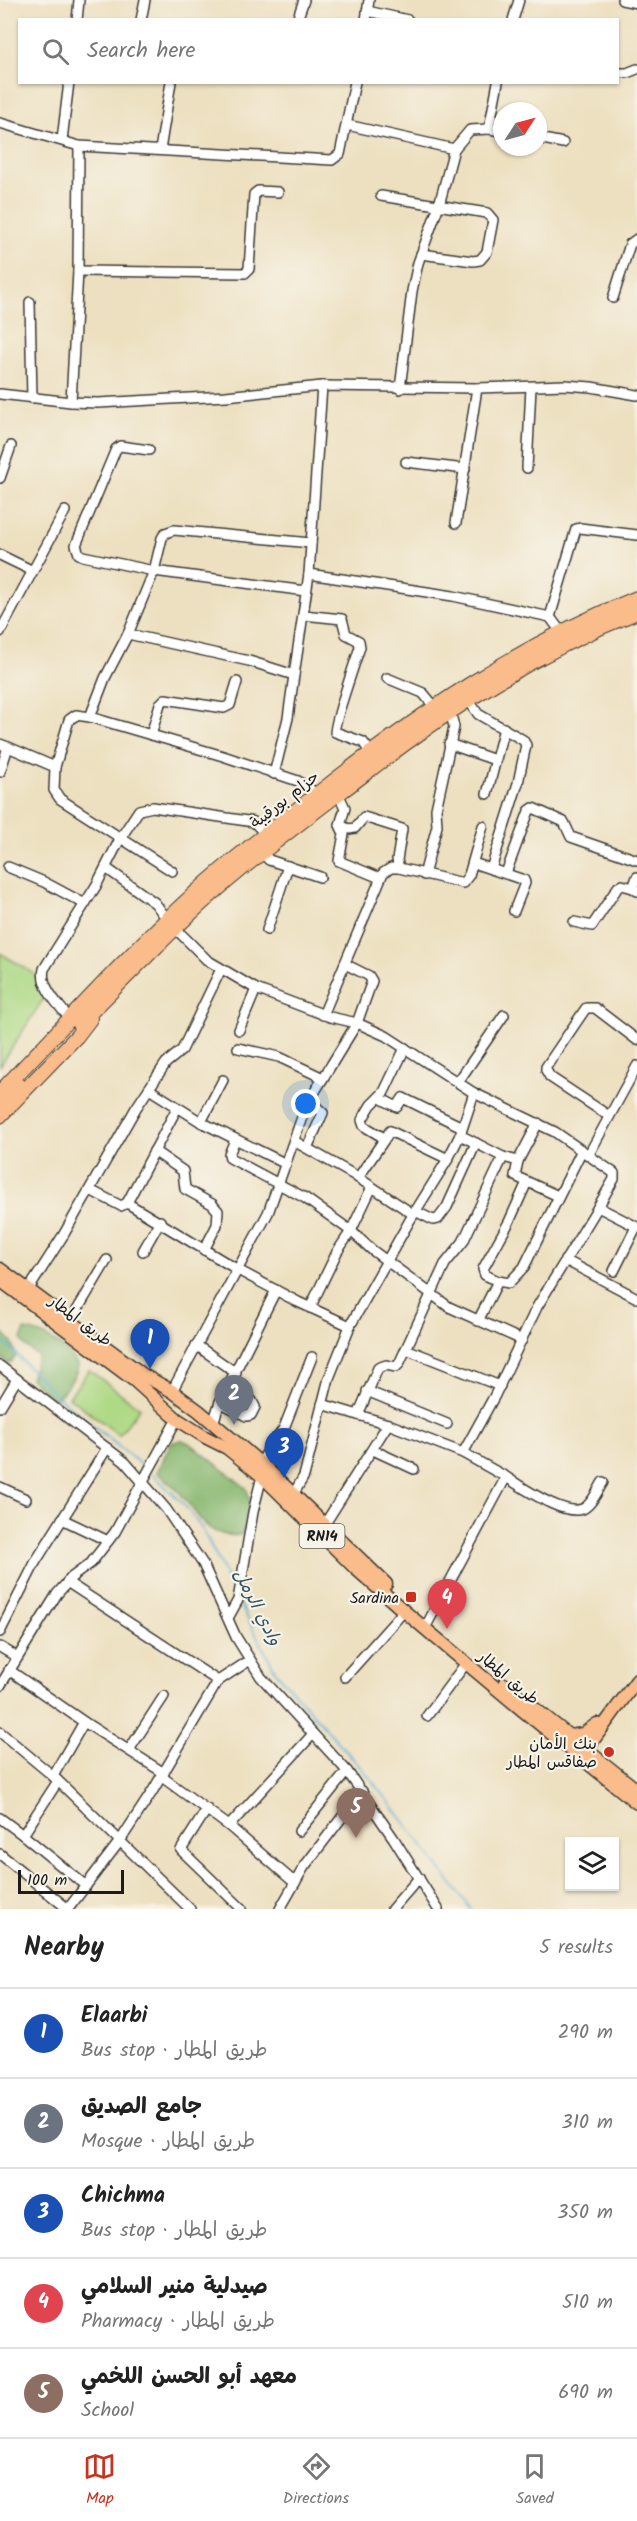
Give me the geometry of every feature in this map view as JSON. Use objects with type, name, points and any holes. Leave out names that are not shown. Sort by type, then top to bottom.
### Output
[{"type":"highway","name":"حزام بورقيبة","points":[[0,1104],[220,871],[265,834],[434,706],[489,670],[561,632],[637,598]]},
{"type":"highway","name":"حزام بورقيبة","points":[[171,924],[338,793],[450,710],[537,658],[637,612]]},
{"type":"highway","points":[[0,1079],[65,1013],[109,987]]},
{"type":"highway","points":[[0,1104],[77,1036],[109,987]]},
{"type":"main road","name":"طريق المطار","points":[[0,1269],[26,1294],[135,1381],[177,1419],[263,1469]]},
{"type":"main road","name":"طريق المطار","points":[[0,1280],[70,1322],[215,1424],[404,1611],[427,1625],[578,1748],[637,1803]]},
{"type":"main road","points":[[155,1399],[168,1389]]},
{"type":"main road","points":[[205,1437],[215,1424]]},
{"type":"main road","name":"طريق المطار","points":[[322,1529],[378,1577],[466,1663],[637,1790]]},
{"type":"main road","points":[[578,1748],[600,1726],[637,1680]]},
{"type":"main road","points":[[578,1748],[583,1734],[600,1726]]},
{"type":"main road","points":[[600,1726],[597,1745],[600,1761]]},
{"type":"street","points":[[77,18],[80,0]]},
{"type":"street","points":[[141,18],[145,0]]},
{"type":"street","points":[[298,18],[304,0]]},
{"type":"street","points":[[369,0],[367,15],[392,18]]},
{"type":"street","points":[[514,18],[519,0]]},
{"type":"street","points":[[622,0],[637,3]]},
{"type":"street","points":[[619,73],[624,74],[637,69]]},
{"type":"street","points":[[62,140],[69,84]]},
{"type":"street","points":[[160,150],[171,84]]},
{"type":"street","points":[[0,123],[79,146],[332,160],[340,154],[355,84]]},
{"type":"street","points":[[489,129],[498,84]]},
{"type":"street","points":[[347,125],[454,149]]},
{"type":"street","points":[[400,389],[411,291],[421,254],[440,205],[454,149],[470,130],[493,130]]},
{"type":"street","points":[[547,140],[563,143]]},
{"type":"street","points":[[72,402],[78,271],[79,146]]},
{"type":"street","points":[[78,271],[244,273],[249,269],[254,194],[258,191],[278,192]]},
{"type":"street","points":[[381,196],[487,213],[491,216],[493,220],[487,252],[477,261],[421,254]]},
{"type":"street","points":[[613,298],[630,244],[637,238]]},
{"type":"street","points":[[30,303],[32,398]]},
{"type":"street","points":[[0,394],[72,402],[216,397],[322,386],[400,389],[565,385],[591,387],[637,396]]},
{"type":"street","points":[[274,774],[288,718],[309,574],[322,386]]},
{"type":"street","points":[[527,468],[531,387]]},
{"type":"street","points":[[456,523],[477,388]]},
{"type":"street","points":[[0,478],[11,446]]},
{"type":"street","points":[[149,450],[120,446],[116,449],[76,545],[78,554],[154,571],[306,591]]},
{"type":"street","points":[[406,462],[465,469]]},
{"type":"street","points":[[0,632],[65,511]]},
{"type":"street","points":[[550,617],[576,529],[637,535]]},
{"type":"street","points":[[90,717],[105,678],[128,634],[154,571],[165,533],[174,530],[311,543]]},
{"type":"street","points":[[0,555],[33,571]]},
{"type":"street","points":[[309,574],[453,596],[550,617],[561,632]]},
{"type":"street","points":[[303,615],[342,619],[346,634],[358,641],[360,647],[342,707],[333,727],[334,732],[363,742],[371,753]]},
{"type":"street","points":[[128,634],[249,661],[294,675]]},
{"type":"street","points":[[387,678],[423,693],[434,706]]},
{"type":"street","points":[[151,735],[160,704],[165,699],[224,708],[230,705],[237,682]]},
{"type":"street","points":[[468,699],[478,714],[523,740],[526,745],[491,869]]},
{"type":"street","points":[[424,875],[437,826],[436,809],[454,727],[450,710]]},
{"type":"street","points":[[172,871],[57,796],[53,786],[55,767],[69,720],[76,715],[90,717],[223,756],[298,781],[317,794]]},
{"type":"street","points":[[487,794],[504,728]]},
{"type":"street","points":[[449,744],[495,760]]},
{"type":"street","points":[[0,772],[4,746],[55,767]]},
{"type":"street","points":[[338,793],[345,808],[340,825],[344,834],[339,861],[380,878]]},
{"type":"street","points":[[65,1013],[54,1001],[43,974],[135,815],[146,807],[254,822],[265,834]]},
{"type":"street","points":[[506,873],[529,811],[536,807],[564,822],[571,837],[637,860]]},
{"type":"street","points":[[340,825],[349,829],[355,828],[364,817],[402,830],[399,868]]},
{"type":"street","points":[[323,1015],[380,878],[387,870],[399,868],[463,883],[468,878],[483,826]]},
{"type":"street","points":[[262,853],[269,860],[320,877]]},
{"type":"street","points":[[473,863],[525,881],[513,911]]},
{"type":"street","points":[[267,930],[288,866]]},
{"type":"street","points":[[8,867],[86,903]]},
{"type":"street","points":[[106,868],[150,899],[200,953],[221,969],[256,989],[323,1015],[357,1023],[405,1048],[474,1093],[538,1123],[612,1171],[614,1176],[598,1207],[537,1307],[500,1386],[463,1453]]},
{"type":"street","points":[[574,922],[592,927],[618,887],[621,885],[635,890],[637,877]]},
{"type":"street","points":[[168,1389],[196,1345],[268,1213],[309,1100],[357,1023],[372,981],[369,976],[345,964]]},
{"type":"street","points":[[26,1294],[149,1089],[166,1063],[182,1050],[221,969]]},
{"type":"street","points":[[239,1030],[256,989]]},
{"type":"street","points":[[609,1116],[550,1077],[546,1066],[586,1008],[595,1008],[637,1040]]},
{"type":"street","points":[[458,1082],[504,1016]]},
{"type":"street","points":[[238,1048],[279,1057],[323,1078]]},
{"type":"street","points":[[384,1138],[362,1123],[371,1105],[380,1098],[405,1048]]},
{"type":"street","points":[[527,1182],[509,1222],[483,1269],[485,1275],[498,1281],[509,1283],[520,1273],[558,1196],[609,1116],[637,1066]]},
{"type":"street","points":[[201,1122],[223,1080]]},
{"type":"street","points":[[149,1089],[201,1122],[286,1164]]},
{"type":"street","points":[[291,1498],[304,1476],[329,1378],[350,1326],[414,1212],[448,1159],[461,1131],[474,1093]]},
{"type":"street","points":[[380,1098],[397,1107],[403,1098],[461,1131],[476,1143],[503,1157],[518,1161]]},
{"type":"street","points":[[307,1148],[322,1113],[309,1100]]},
{"type":"street","points":[[90,1190],[121,1206],[127,1203],[177,1108]]},
{"type":"street","points":[[538,1123],[518,1161],[515,1176],[558,1196]]},
{"type":"street","points":[[358,1178],[384,1138],[392,1131],[448,1159]]},
{"type":"street","points":[[235,1140],[229,1154],[230,1158],[305,1198],[432,1295],[458,1312],[522,1340]]},
{"type":"street","points":[[294,1141],[414,1212],[433,1220],[438,1219],[450,1199],[476,1143]]},
{"type":"street","points":[[154,1151],[183,1171],[184,1189],[212,1204],[218,1211],[217,1225],[204,1250]]},
{"type":"street","points":[[358,1415],[378,1368],[386,1365],[396,1367],[448,1260],[463,1242],[503,1157]]},
{"type":"street","points":[[310,1308],[372,1187]]},
{"type":"street","points":[[127,1203],[238,1270],[350,1326]]},
{"type":"street","points":[[598,1207],[637,1227],[614,1271]]},
{"type":"street","points":[[143,1251],[160,1221]]},
{"type":"street","points":[[70,1322],[107,1260]]},
{"type":"street","points":[[565,1260],[637,1298]]},
{"type":"street","points":[[478,1321],[498,1281]]},
{"type":"street","points":[[215,1424],[220,1402],[276,1290]]},
{"type":"street","points":[[196,1345],[236,1373]]},
{"type":"street","points":[[406,1348],[500,1386]]},
{"type":"street","points":[[228,1618],[238,1600],[263,1469],[284,1428],[312,1357]]},
{"type":"street","points":[[0,1366],[107,1448],[142,1481],[175,1520],[209,1576],[250,1660],[272,1691],[347,1771],[438,1909]]},
{"type":"street","points":[[0,1407],[17,1379]]},
{"type":"street","points":[[220,1402],[246,1416],[251,1415],[255,1407],[252,1401],[229,1387]]},
{"type":"street","points":[[367,1391],[447,1424]]},
{"type":"street","points":[[322,1404],[388,1424],[463,1453],[560,1508],[574,1511],[587,1506],[603,1482]]},
{"type":"street","points":[[0,1686],[67,1582],[87,1567],[108,1541],[177,1419]]},
{"type":"street","points":[[322,1529],[388,1424]]},
{"type":"street","points":[[0,1632],[36,1561],[107,1448]]},
{"type":"street","points":[[373,1450],[414,1469]]},
{"type":"street","points":[[427,1625],[506,1477]]},
{"type":"street","points":[[0,1487],[26,1499]]},
{"type":"street","points":[[62,1520],[108,1541]]},
{"type":"street","points":[[67,1582],[218,1681]]},
{"type":"street","points":[[345,1677],[404,1611]]},
{"type":"street","points":[[0,1647],[17,1657]]},
{"type":"street","points":[[0,1854],[71,1908],[120,1841],[163,1775],[218,1681],[250,1660]]},
{"type":"street","points":[[427,1716],[466,1663]]},
{"type":"street","points":[[9,1670],[163,1775],[230,1826],[295,1883]]},
{"type":"street","points":[[129,1750],[164,1696]]},
{"type":"street","points":[[22,1835],[56,1778],[84,1722]]},
{"type":"street","points":[[0,1732],[56,1778],[190,1909]]},
{"type":"street","points":[[230,1826],[313,1734]]},
{"type":"street","points":[[299,1831],[347,1771]]},
{"type":"street","points":[[280,1909],[304,1867],[362,1791]]},
{"type":"street","points":[[207,1809],[181,1850],[242,1909]]},
{"type":"street","points":[[0,1818],[86,1886]]},
{"type":"street","points":[[392,1909],[419,1878]]},
{"type":"green space","points":[[0,953],[35,974],[46,995],[0,1066]]},
{"type":"green space","points":[[0,1329],[12,1343],[16,1355],[12,1362],[7,1363],[0,1357]]},
{"type":"green space","points":[[25,1330],[41,1334],[56,1342],[78,1366],[68,1385],[54,1400],[30,1378],[38,1356],[25,1346],[21,1339]]},
{"type":"green space","points":[[89,1370],[140,1408],[119,1435],[69,1397]]},
{"type":"green space","points":[[182,1440],[191,1444],[246,1488],[250,1512],[241,1535],[218,1533],[210,1529],[176,1488],[157,1472],[171,1443]]},
{"type":"waterway","name":"وادي الرمل","points":[[0,1338],[57,1396],[145,1468]]},
{"type":"waterway","name":"وادي الرمل","points":[[152,1474],[182,1502],[203,1530],[235,1594]]},
{"type":"waterway","name":"وادي الرمل","points":[[240,1604],[276,1672],[376,1785],[471,1909]]},
{"type":"place","name":"Elaarbi","points":[[150,1369]]},
{"type":"place","name":"جامع الصديق","points":[[234,1425]]},
{"type":"place","name":"Chichma","points":[[284,1478]]},
{"type":"place","name":"Sardina","points":[[411,1597]]},
{"type":"place","name":"صيدلية منير السلامي","points":[[447,1629]]},
{"type":"place","name":"بنك الأمان صفاقس المطار","points":[[609,1752]]},
{"type":"place","name":"معهد أبو الحسن اللخمي","points":[[356,1838]]}]
